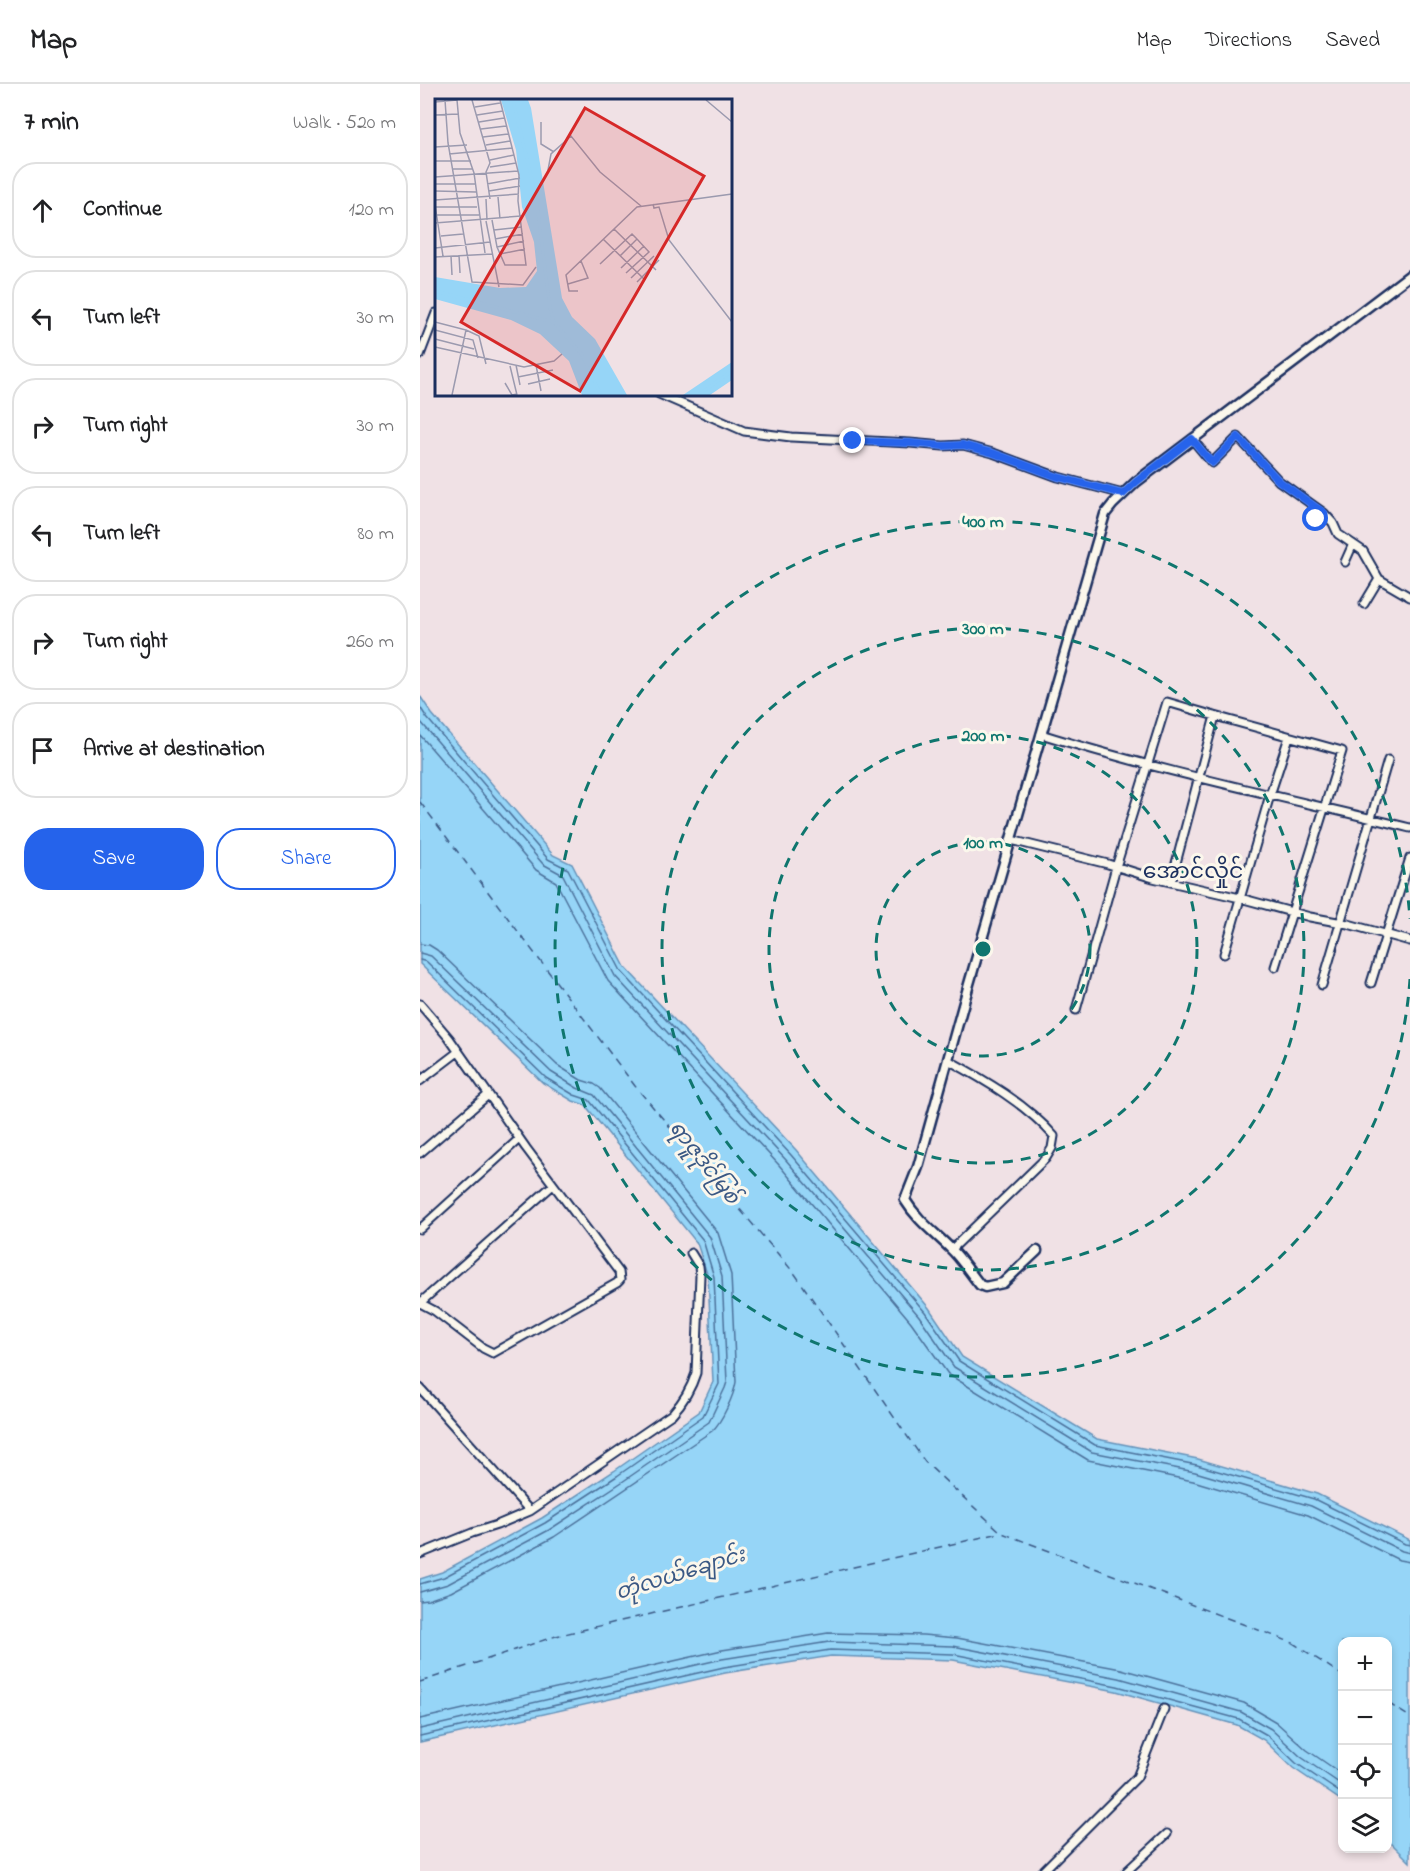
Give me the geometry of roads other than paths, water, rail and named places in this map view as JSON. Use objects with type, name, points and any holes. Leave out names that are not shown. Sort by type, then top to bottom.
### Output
[{"type":"street","points":[[1037,1251],[1003,1283],[986,1287],[980,1285],[952,1249],[930,1231],[905,1200],[918,1167],[1105,514],[1136,482],[1410,275]]},
{"type":"street","points":[[420,355],[435,316]]},
{"type":"street","points":[[664,396],[744,431],[801,438],[943,446],[963,445],[993,453],[1058,477],[1123,494]]},
{"type":"street","points":[[1192,439],[1212,463],[1238,437],[1279,481],[1324,513],[1333,523],[1338,534],[1362,551],[1379,579],[1410,597]]},
{"type":"street","points":[[1316,519],[1324,513]]},
{"type":"street","points":[[1345,562],[1353,544]]},
{"type":"street","points":[[1364,604],[1379,579]]},
{"type":"street","points":[[1076,1010],[1116,867],[1167,702],[1342,751],[1275,967]]},
{"type":"street","points":[[1171,882],[1215,716]]},
{"type":"street","points":[[1041,734],[1198,778],[1410,828]]},
{"type":"street","points":[[1224,954],[1289,737]]},
{"type":"street","points":[[1322,985],[1388,760]]},
{"type":"street","points":[[1011,840],[1410,941]]},
{"type":"street","points":[[1371,983],[1410,858]]},
{"type":"street","points":[[420,1004],[459,1052],[519,1139],[619,1272],[620,1280],[617,1283],[493,1353],[483,1348],[435,1311],[420,1303],[553,1185]]},
{"type":"street","points":[[420,1081],[459,1052]]},
{"type":"street","points":[[948,1060],[978,1076],[1022,1107],[1054,1136],[1052,1148],[1046,1158],[952,1249]]},
{"type":"street","points":[[420,1153],[488,1095]]},
{"type":"street","points":[[420,1229],[519,1139]]},
{"type":"street","points":[[420,1554],[530,1511],[679,1407],[692,1386],[697,1365],[700,1275],[699,1266],[691,1253]]},
{"type":"street","points":[[420,1388],[530,1511]]},
{"type":"street","points":[[1044,1871],[1137,1777],[1164,1709]]},
{"type":"street","points":[[1127,1871],[1167,1834]]},
{"type":"water","points":[[420,696],[432,714],[553,855],[572,864],[625,967],[796,1150],[929,1308],[962,1357],[1097,1439],[1198,1459],[1317,1494],[1410,1540],[1410,1862],[1392,1844],[1392,1637],[1338,1637],[1338,1798],[1293,1768],[1264,1740],[1237,1725],[1116,1691],[953,1660],[831,1656],[725,1673],[420,1742],[420,1579],[442,1572],[542,1518],[614,1471],[699,1412],[713,1382],[708,1277],[697,1243],[585,1105],[573,1101],[543,1083],[420,964]]},
{"type":"district","name":"အောင်လှိုင်","points":[[1193,870]]},
{"type":"water label","name":"ရာဇူဒိုင်မြစ်","points":[[705,1162]]},
{"type":"water label","name":"တုံလယ်ချောင်း","points":[[680,1573]]}]
